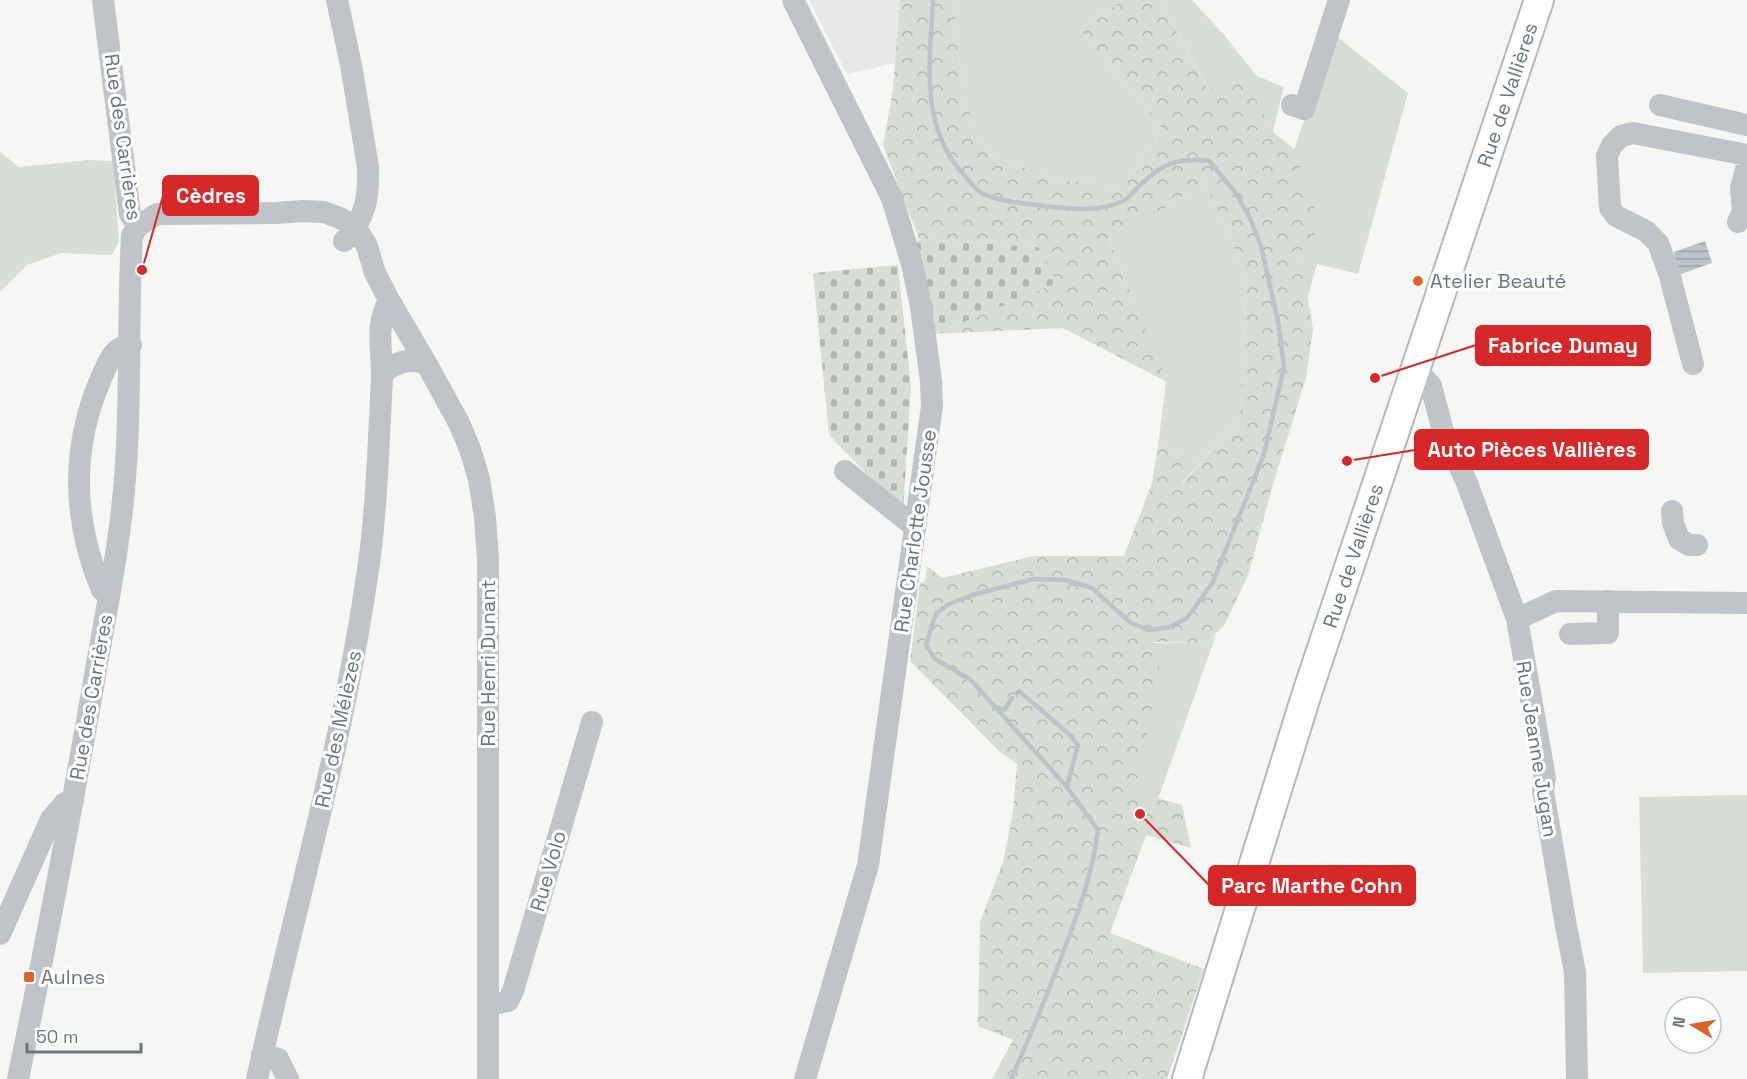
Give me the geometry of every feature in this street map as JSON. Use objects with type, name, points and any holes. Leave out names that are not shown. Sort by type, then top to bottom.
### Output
[{"type":"main road","name":"Rue de Vallières","points":[[1187,1079],[1307,693],[1539,0]]},
{"type":"street","name":"Rue des Carrières","points":[[18,1079],[73,801],[124,491],[130,411],[131,250],[132,236],[138,226],[130,214],[103,0]]},
{"type":"street","points":[[138,226],[157,214],[303,211],[324,212],[343,229],[368,180],[368,167],[351,65],[337,0]]},
{"type":"street","name":"Rue Charlotte Jousse","points":[[793,0],[892,198],[912,264],[926,335],[932,406],[868,865],[805,1079]]},
{"type":"street","points":[[1292,105],[1304,109],[1339,0]]},
{"type":"street","points":[[1660,105],[1747,125]]},
{"type":"street","points":[[1693,364],[1669,273],[1658,243],[1646,231],[1616,216],[1610,208],[1607,156],[1612,145],[1621,136],[1633,133],[1747,155]]},
{"type":"street","points":[[1738,222],[1743,211],[1741,188],[1747,165]]},
{"type":"street","name":"Rue Henri Dunant","points":[[343,229],[367,246],[375,273],[389,300],[459,423],[479,479],[488,559],[488,1079]]},
{"type":"street","name":"Rue des Mélèzes","points":[[257,1079],[332,763],[367,581],[377,470],[382,373],[379,341],[382,313],[389,300]]},
{"type":"street","name":"Rue des Mélèzes","points":[[382,373],[394,346],[408,332]]},
{"type":"street","name":"Rue des Carrières","points":[[109,592],[102,590],[83,534],[78,487],[81,445],[93,397],[103,373],[115,351],[124,345],[131,345]]},
{"type":"street","points":[[382,373],[395,363],[405,360],[426,363]]},
{"type":"street","name":"Rue Jeanne Jugan","points":[[1413,376],[1426,380],[1431,386],[1443,430],[1467,483],[1516,619],[1545,778],[1543,791],[1575,972],[1577,1079]]},
{"type":"street","name":"Rue Jeanne Jugan","points":[[1403,404],[1426,413],[1443,430]]},
{"type":"street","points":[[845,471],[915,527]]},
{"type":"street","points":[[1672,511],[1678,539],[1689,545],[1697,545]]},
{"type":"street","points":[[1516,619],[1556,601],[1747,603]]},
{"type":"street","points":[[1570,634],[1608,633],[1608,601]]},
{"type":"street","name":"Rue Volo","points":[[489,1005],[508,1001],[513,991],[592,722]]},
{"type":"street","name":"Rue des Carrières","points":[[0,934],[51,819],[66,803],[73,801]]},
{"type":"street","points":[[262,1054],[278,1059],[288,1079]]},
{"type":"shaded area","points":[[809,0],[900,0],[895,63],[847,74]]},
{"type":"shaded area","points":[[1705,241],[1712,263],[1681,274],[1677,268],[1674,252]]},
{"type":"green space","points":[[900,0],[953,0],[964,101],[990,156],[1066,181],[1124,186],[1162,128],[1079,29],[1124,0],[1160,0],[1209,91],[1243,75],[1273,132],[1294,149],[1321,227],[1300,252],[1313,329],[1306,378],[1248,576],[1225,624],[1207,643],[1151,642],[1161,658],[1138,793],[1182,805],[1191,848],[1146,835],[1110,933],[1204,969],[1167,1079],[992,1079],[1013,1040],[978,1026],[980,922],[1003,862],[1013,812],[1017,764],[1000,752],[910,661],[920,583],[925,582],[927,566],[942,578],[1034,556],[1124,556],[1152,483],[1158,445],[1181,451],[1182,484],[1240,418],[1246,273],[1204,181],[1162,211],[1108,237],[1167,382],[1063,328],[935,334],[1056,283],[1038,247],[919,239],[883,145],[893,89]]},
{"type":"green space","points":[[953,0],[1124,0],[1079,29],[1162,128],[1124,186],[1066,181],[990,156],[964,101]]},
{"type":"green space","points":[[1160,0],[1192,0],[1257,76],[1284,87],[1273,132],[1243,76],[1210,92]]},
{"type":"green space","points":[[1335,35],[1408,93],[1358,274],[1317,264],[1307,300],[1300,252],[1294,149]]},
{"type":"green space","points":[[0,152],[19,167],[89,160],[113,161],[119,241],[111,255],[61,253],[27,265],[0,292]]},
{"type":"green space","points":[[1204,181],[1246,273],[1240,418],[1181,484],[1181,451],[1158,445],[1166,382],[1108,236],[1162,211]]},
{"type":"green space","points":[[919,239],[1038,247],[1057,283],[935,334],[916,243]]},
{"type":"green space","points":[[898,265],[911,387],[903,511],[829,435],[813,273]]},
{"type":"green space","points":[[1019,593],[1154,643],[1207,643],[1216,635],[1146,833],[961,626]]},
{"type":"green space","points":[[1747,795],[1747,971],[1643,973],[1639,797]]},
{"type":"waterway","points":[[933,0],[930,92],[934,114],[940,136],[950,156],[973,185],[983,194],[1003,200],[1080,209],[1102,208],[1123,201],[1163,167],[1179,161],[1209,161],[1235,192],[1250,218],[1261,246],[1278,321],[1284,367],[1264,454],[1213,582],[1187,618],[1170,627],[1149,630],[1131,623],[1092,588],[1066,580],[1033,579],[972,595],[949,604],[937,613],[934,619],[926,645],[935,659],[971,680],[1067,787],[1098,830],[1089,876],[1075,921],[1011,1079]]},
{"type":"waterway","points":[[1017,693],[1019,691],[1070,735],[1078,745],[1067,787]]},
{"type":"waterway","points":[[996,708],[1005,709],[1012,698]]},
{"type":"place","name":"Cèdres","points":[[142,270]]},
{"type":"place","name":"Atelier Beauté","points":[[1418,281]]},
{"type":"place","name":"Fabrice Dumay","points":[[1375,378]]},
{"type":"place","name":"Auto Pièces Vallières","points":[[1347,461]]},
{"type":"place","name":"Parc Marthe Cohn","points":[[1140,814]]},
{"type":"place","name":"Aulnes","points":[[29,977]]}]
